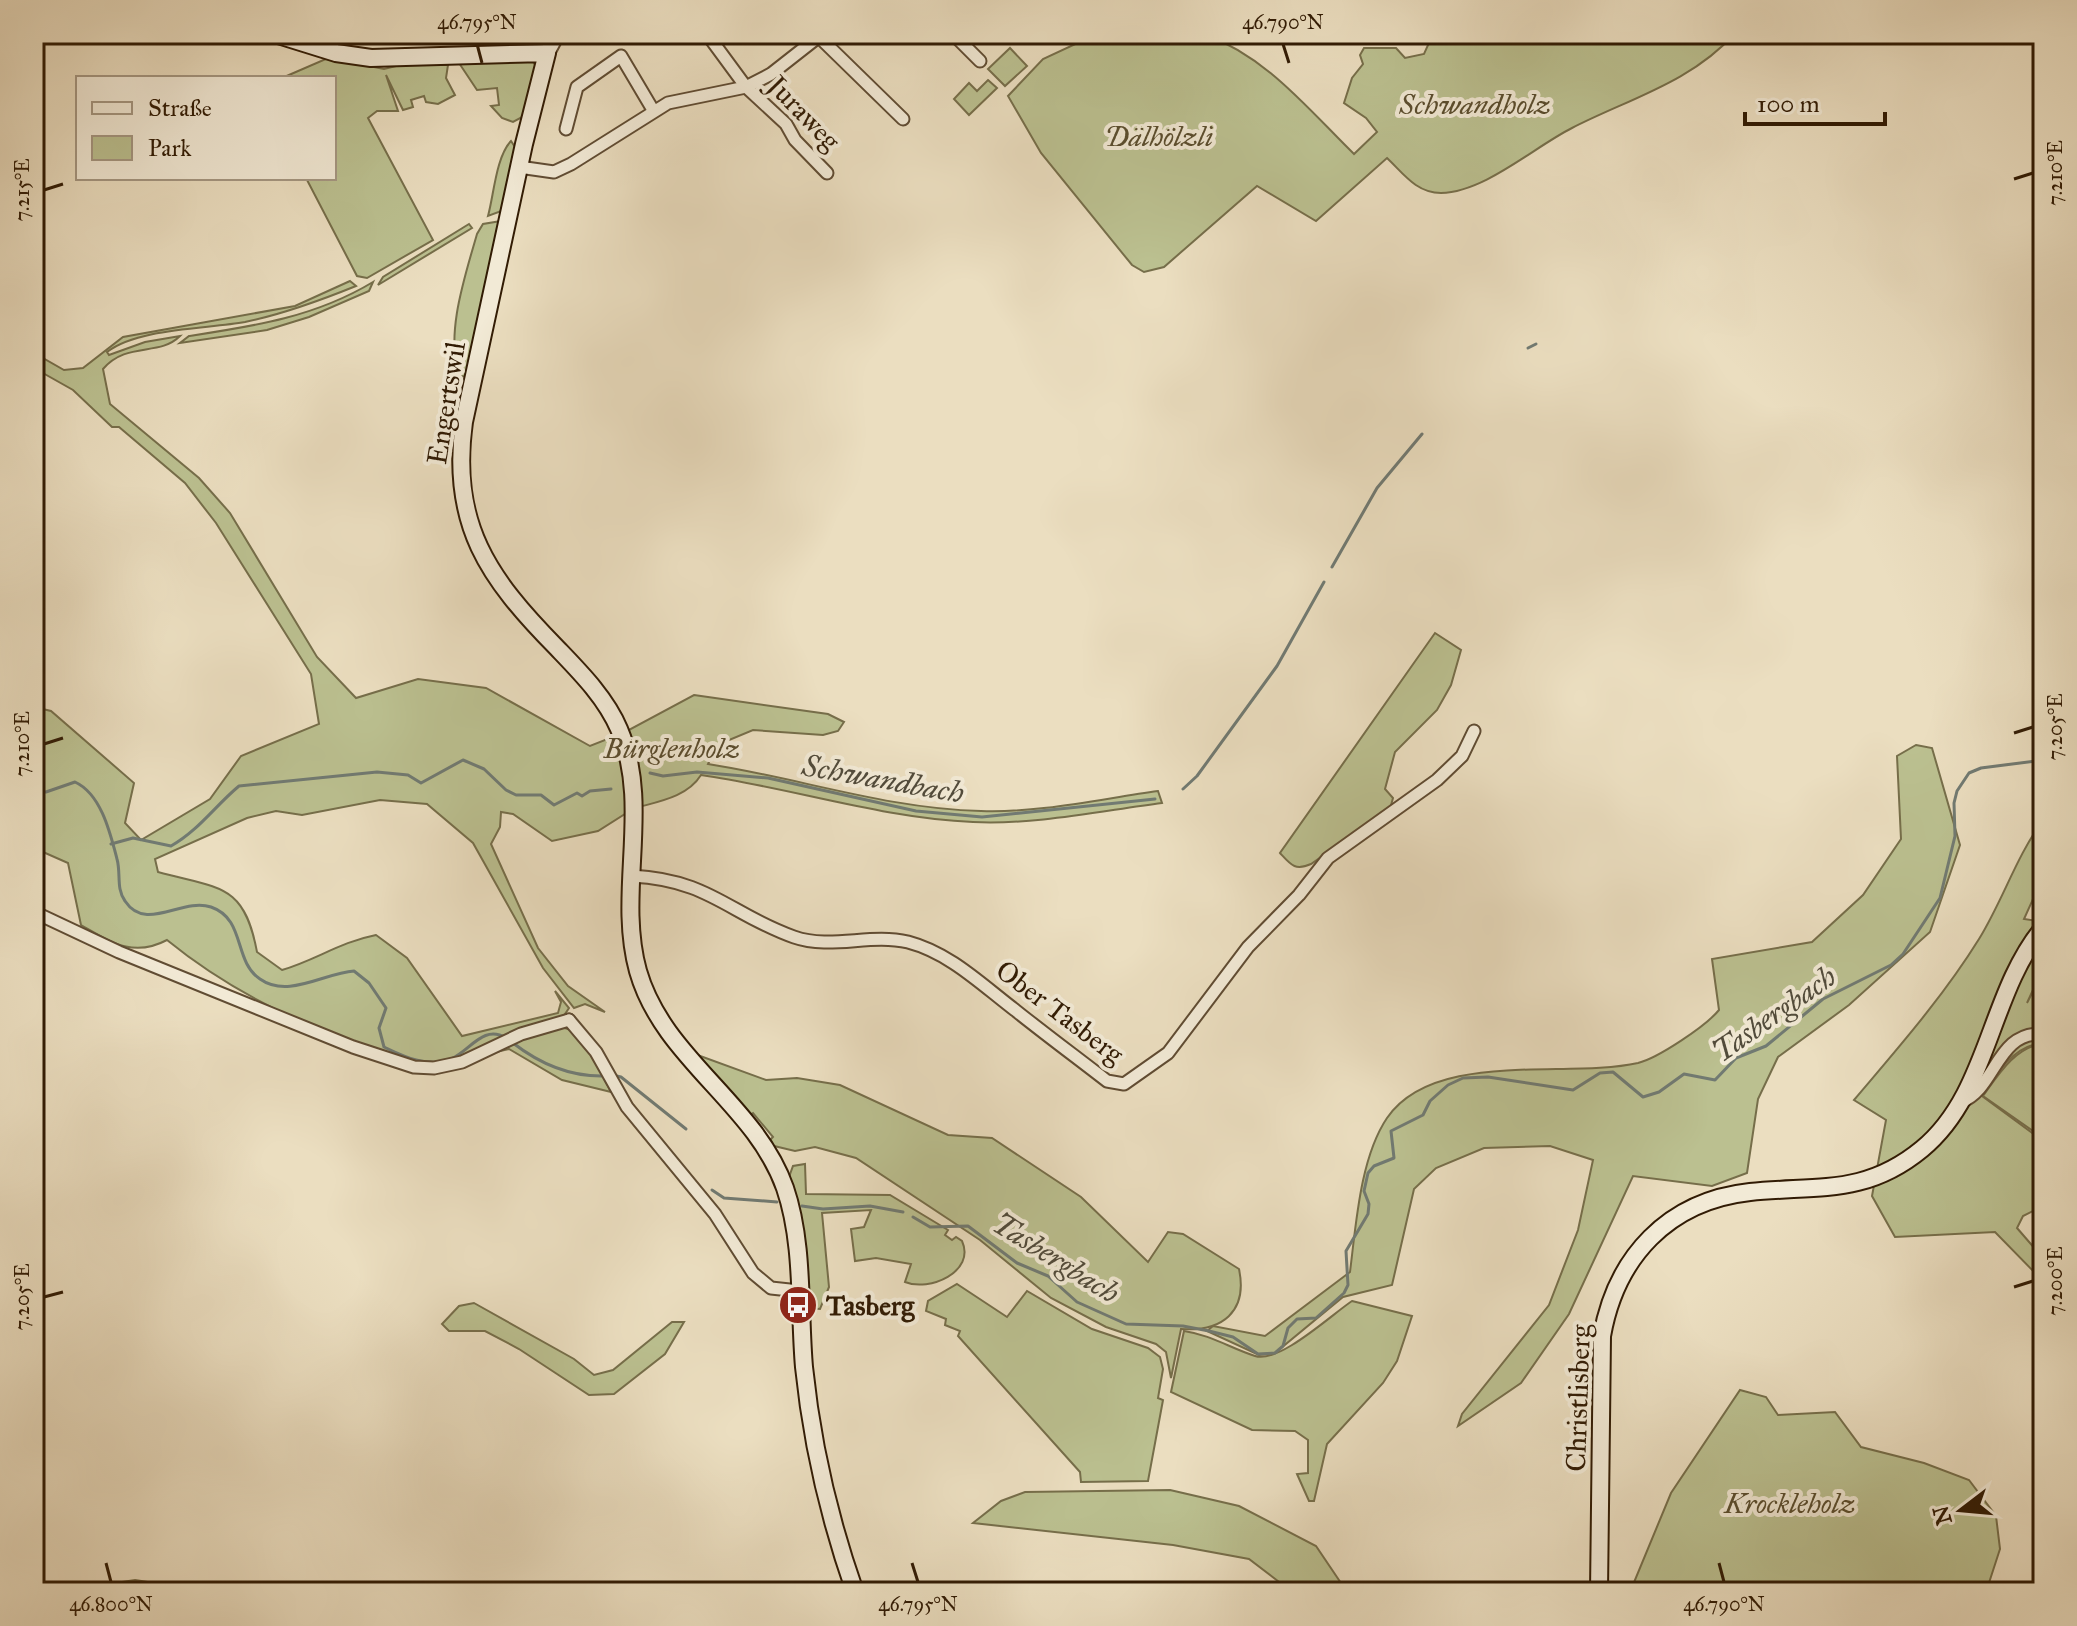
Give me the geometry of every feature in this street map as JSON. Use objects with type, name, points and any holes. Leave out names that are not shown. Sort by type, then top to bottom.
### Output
[{"type":"main road","points":[[275,34],[305,45],[371,58],[547,53]]},
{"type":"main road","name":"Engertswil","points":[[547,53],[519,167],[464,422],[460,455],[467,520],[480,555],[500,586],[586,678],[618,726],[630,762],[634,808],[632,876]]},
{"type":"main road","points":[[632,876],[633,945],[646,994],[667,1031],[753,1131],[775,1164],[792,1216],[817,1459],[855,1592]]},
{"type":"main road","name":"Christlisberg","points":[[1599,1592],[1602,1336],[1612,1298],[1634,1254],[1670,1219],[1713,1200],[1749,1192],[1846,1187],[1877,1177],[1924,1148],[1943,1129],[1960,1103],[2022,962],[2043,928]]},
{"type":"street","name":"Engertswil","points":[[547,53],[557,34]]},
{"type":"street","name":"Juraweg","points":[[707,34],[746,87],[786,124],[795,140],[827,173]]},
{"type":"street","points":[[953,34],[980,61]]},
{"type":"street","points":[[519,167],[554,172],[653,110],[689,97],[746,87],[771,74],[818,35],[903,119]]},
{"type":"street","points":[[566,129],[577,87],[621,56],[653,110]]},
{"type":"street","name":"Ober Tasberg","points":[[632,876],[659,877],[695,886],[774,928],[809,941],[884,938],[924,948],[964,971],[1107,1081],[1124,1084],[1142,1074],[1177,1043],[1248,947],[1299,895],[1328,858],[1440,777],[1462,756],[1474,731]]},
{"type":"street","points":[[34,912],[119,952],[353,1047],[414,1067],[434,1068],[462,1062],[516,1036],[571,1016],[635,1117],[715,1214],[753,1273],[771,1288],[799,1291]]},
{"type":"street","name":"Christlisberg","points":[[1960,1103],[1977,1093],[2010,1046],[2027,1035],[2043,1034]]},
{"type":"green space","points":[[1204,34],[1227,44],[1267,70],[1354,154],[1377,132],[1366,118],[1344,103],[1352,78],[1363,64],[1360,55],[1364,48],[1396,48],[1405,58],[1424,54],[1433,34],[1734,34],[1717,51],[1679,77],[1572,128],[1475,185],[1441,193],[1424,190],[1387,158],[1316,221],[1257,186],[1164,267],[1144,272],[1132,265],[1041,153],[1008,96],[1043,59],[1086,39]]},
{"type":"green space","points":[[1010,48],[1027,66],[1005,86],[988,69]]},
{"type":"green space","points":[[328,58],[384,69],[400,65],[448,65],[446,78],[455,95],[438,104],[426,102],[424,96],[411,100],[413,107],[403,110],[386,75],[398,111],[377,111],[368,118],[433,240],[367,278],[357,276],[307,180],[336,180],[336,76],[287,76]]},
{"type":"green space","points":[[532,60],[537,68],[526,115],[513,122],[502,118],[491,106],[499,105],[497,88],[477,90],[459,63]]},
{"type":"green space","points":[[988,80],[997,88],[969,115],[954,99],[969,83],[977,91]]},
{"type":"green space","points":[[511,141],[515,147],[504,210],[488,216],[499,166]]},
{"type":"green space","points":[[501,221],[469,377],[460,376],[454,342],[455,324],[467,267],[483,224]]},
{"type":"green space","points":[[469,224],[472,228],[378,285],[383,277]]},
{"type":"green space","name":"Bürglenholz","points":[[350,281],[356,286],[274,315],[154,334],[120,344],[107,352],[109,355],[145,342],[180,336],[162,346],[112,360],[103,369],[110,404],[199,478],[230,513],[317,657],[356,698],[418,679],[486,688],[590,746],[615,736],[622,761],[628,812],[598,831],[552,841],[513,814],[501,812],[500,827],[491,844],[538,948],[568,986],[605,1012],[585,1004],[574,1008],[543,968],[473,843],[427,804],[380,800],[302,815],[276,811],[247,818],[155,859],[158,872],[226,892],[245,912],[257,952],[282,970],[376,935],[407,958],[462,1036],[558,1013],[561,1002],[555,991],[569,1008],[557,1026],[575,1031],[586,1043],[611,1092],[562,1080],[509,1049],[441,1063],[401,1060],[264,1004],[214,974],[167,940],[143,948],[112,942],[81,925],[68,863],[34,848],[34,707],[51,711],[134,783],[125,823],[141,840],[210,799],[241,756],[319,724],[311,674],[216,523],[185,483],[119,427],[112,427],[73,390],[34,368],[34,353],[64,370],[83,368],[123,337],[295,306]]},
{"type":"green space","points":[[373,282],[369,291],[309,317],[267,330],[180,343],[189,336],[261,324],[307,312]]},
{"type":"green space","points":[[1435,633],[1461,650],[1451,685],[1437,710],[1395,752],[1385,789],[1393,798],[1390,809],[1311,864],[1294,866],[1280,853]]},
{"type":"green space","name":"Bürglenholz","points":[[694,695],[828,714],[844,722],[838,731],[823,735],[753,730],[717,745],[708,764],[878,799],[946,809],[1025,810],[1158,791],[1162,803],[1044,819],[973,822],[904,815],[701,775],[681,793],[639,807],[625,732]]},
{"type":"green space","points":[[1916,745],[1932,748],[1960,845],[1930,932],[1849,1005],[1778,1057],[1758,1099],[1747,1173],[1712,1186],[1633,1176],[1569,1314],[1521,1383],[1458,1426],[1462,1414],[1549,1305],[1578,1230],[1593,1160],[1550,1146],[1484,1148],[1436,1168],[1414,1189],[1392,1285],[1343,1297],[1275,1353],[1259,1355],[1207,1331],[1213,1326],[1265,1336],[1350,1272],[1357,1213],[1371,1152],[1387,1118],[1408,1096],[1436,1083],[1468,1074],[1609,1067],[1647,1060],[1693,1032],[1719,1010],[1712,959],[1812,942],[1863,895],[1901,839],[1897,756]]},
{"type":"green space","points":[[2043,820],[2043,877],[2024,919],[2043,922],[2043,968],[2027,1003],[2043,972],[2043,1013],[2033,1008],[2043,1015],[2043,1043],[2015,1055],[1982,1096],[2043,1141],[2043,1206],[2023,1216],[2017,1228],[2043,1258],[2043,1281],[1995,1232],[1895,1237],[1872,1196],[1886,1120],[1854,1100],[1920,1022],[1965,960],[1988,924]]},
{"type":"green space","points":[[2043,1044],[2043,1138],[1983,1096],[2016,1056]]},
{"type":"green space","points":[[692,1053],[766,1080],[797,1078],[840,1085],[948,1135],[992,1138],[1081,1197],[1148,1262],[1168,1232],[1183,1234],[1239,1269],[1240,1297],[1235,1308],[1220,1323],[1181,1329],[1171,1378],[1166,1352],[1156,1344],[1106,1327],[1051,1298],[980,1240],[856,1158],[815,1147],[795,1151],[770,1145],[768,1142],[773,1137],[753,1113],[747,1117]]},
{"type":"green space","points":[[805,1164],[806,1194],[890,1195],[948,1230],[945,1235],[952,1240],[956,1237],[962,1241],[965,1252],[962,1262],[948,1277],[937,1282],[905,1282],[911,1264],[876,1258],[855,1261],[851,1229],[864,1227],[871,1210],[822,1213],[829,1287],[820,1309],[807,1308],[789,1177],[793,1166]]},
{"type":"green space","points":[[957,1284],[1007,1317],[1027,1291],[1092,1329],[1148,1348],[1160,1357],[1163,1369],[1158,1398],[1163,1400],[1148,1481],[1081,1482],[1080,1472],[958,1336],[960,1331],[945,1325],[946,1319],[926,1311],[928,1301]]},
{"type":"green space","points":[[1352,1301],[1412,1316],[1397,1361],[1383,1383],[1327,1444],[1314,1501],[1309,1501],[1297,1474],[1308,1473],[1308,1440],[1295,1431],[1252,1430],[1171,1392],[1184,1331],[1265,1357],[1305,1337]]},
{"type":"green space","points":[[474,1303],[574,1359],[594,1375],[613,1370],[672,1322],[684,1322],[665,1354],[614,1394],[589,1395],[519,1349],[485,1331],[449,1331],[442,1324],[459,1306]]},
{"type":"green space","name":"Krockleholz","points":[[1740,1390],[1766,1397],[1778,1415],[1835,1412],[1861,1447],[1924,1463],[1969,1480],[1996,1516],[2000,1549],[1986,1592],[1630,1592],[1671,1493]]},
{"type":"green space","points":[[1170,1490],[1239,1506],[1316,1546],[1347,1592],[1283,1592],[1287,1588],[1249,1559],[1173,1545],[973,1523],[1001,1501],[1025,1492]]},
{"type":"green space","points":[[135,1580],[212,1592],[56,1592]]},
{"type":"waterway","name":"Schwandbach","points":[[1528,348],[1536,344]]},
{"type":"waterway","name":"Schwandbach","points":[[1332,567],[1377,488],[1422,434]]},
{"type":"waterway","name":"Schwandbach","points":[[1183,789],[1197,776],[1277,666],[1324,582]]},
{"type":"waterway","name":"Schwandbach","points":[[111,844],[133,838],[171,846],[198,826],[239,786],[377,772],[408,775],[421,783],[463,760],[484,769],[506,790],[516,795],[541,795],[554,805],[577,793],[582,796],[590,791],[611,789]]},
{"type":"waterway","name":"Tasbergbach","points":[[913,1217],[930,1227],[968,1226],[1017,1263],[1048,1276],[1077,1302],[1126,1324],[1183,1326],[1209,1331],[1233,1337],[1258,1354],[1275,1353],[1283,1346],[1288,1328],[1297,1319],[1316,1318],[1344,1293],[1348,1285],[1346,1251],[1368,1214],[1369,1204],[1364,1191],[1368,1173],[1374,1166],[1394,1158],[1391,1131],[1423,1115],[1430,1101],[1448,1085],[1463,1078],[1488,1077],[1573,1090],[1600,1073],[1613,1072],[1643,1097],[1659,1092],[1684,1074],[1715,1080],[1736,1058],[1766,1046],[1823,999],[1891,965],[1903,954],[1940,898],[1955,836],[1954,803],[1957,791],[1969,773],[1981,768],[2043,760]]},
{"type":"waterway","name":"Schwandbach","points":[[650,773],[663,776],[697,772],[768,778],[916,811],[982,817],[1155,799]]},
{"type":"waterway","name":"Tasbergbach","points":[[34,791],[46,792],[75,782],[92,795],[111,837],[122,896],[134,910],[154,914],[188,906],[211,907],[230,921],[252,971],[271,984],[294,986],[354,971],[369,983],[386,1008],[379,1028],[384,1047],[408,1058],[433,1062],[451,1059],[490,1034],[506,1038]]},
{"type":"waterway","name":"Tasbergbach","points":[[513,1043],[556,1068],[605,1076]]},
{"type":"waterway","name":"Tasbergbach","points":[[612,1075],[621,1077],[686,1129]]},
{"type":"waterway","points":[[712,1190],[724,1198],[777,1202]]},
{"type":"waterway","name":"Tasbergbach","points":[[802,1206],[823,1209],[870,1206],[903,1212]]},
{"type":"place","name":"Tasberg","points":[[798,1305]]},
{"type":"park label","name":"Schwandholz","points":[[1475,104]]},
{"type":"park label","name":"Dälhölzli","points":[[1159,136]]}]
